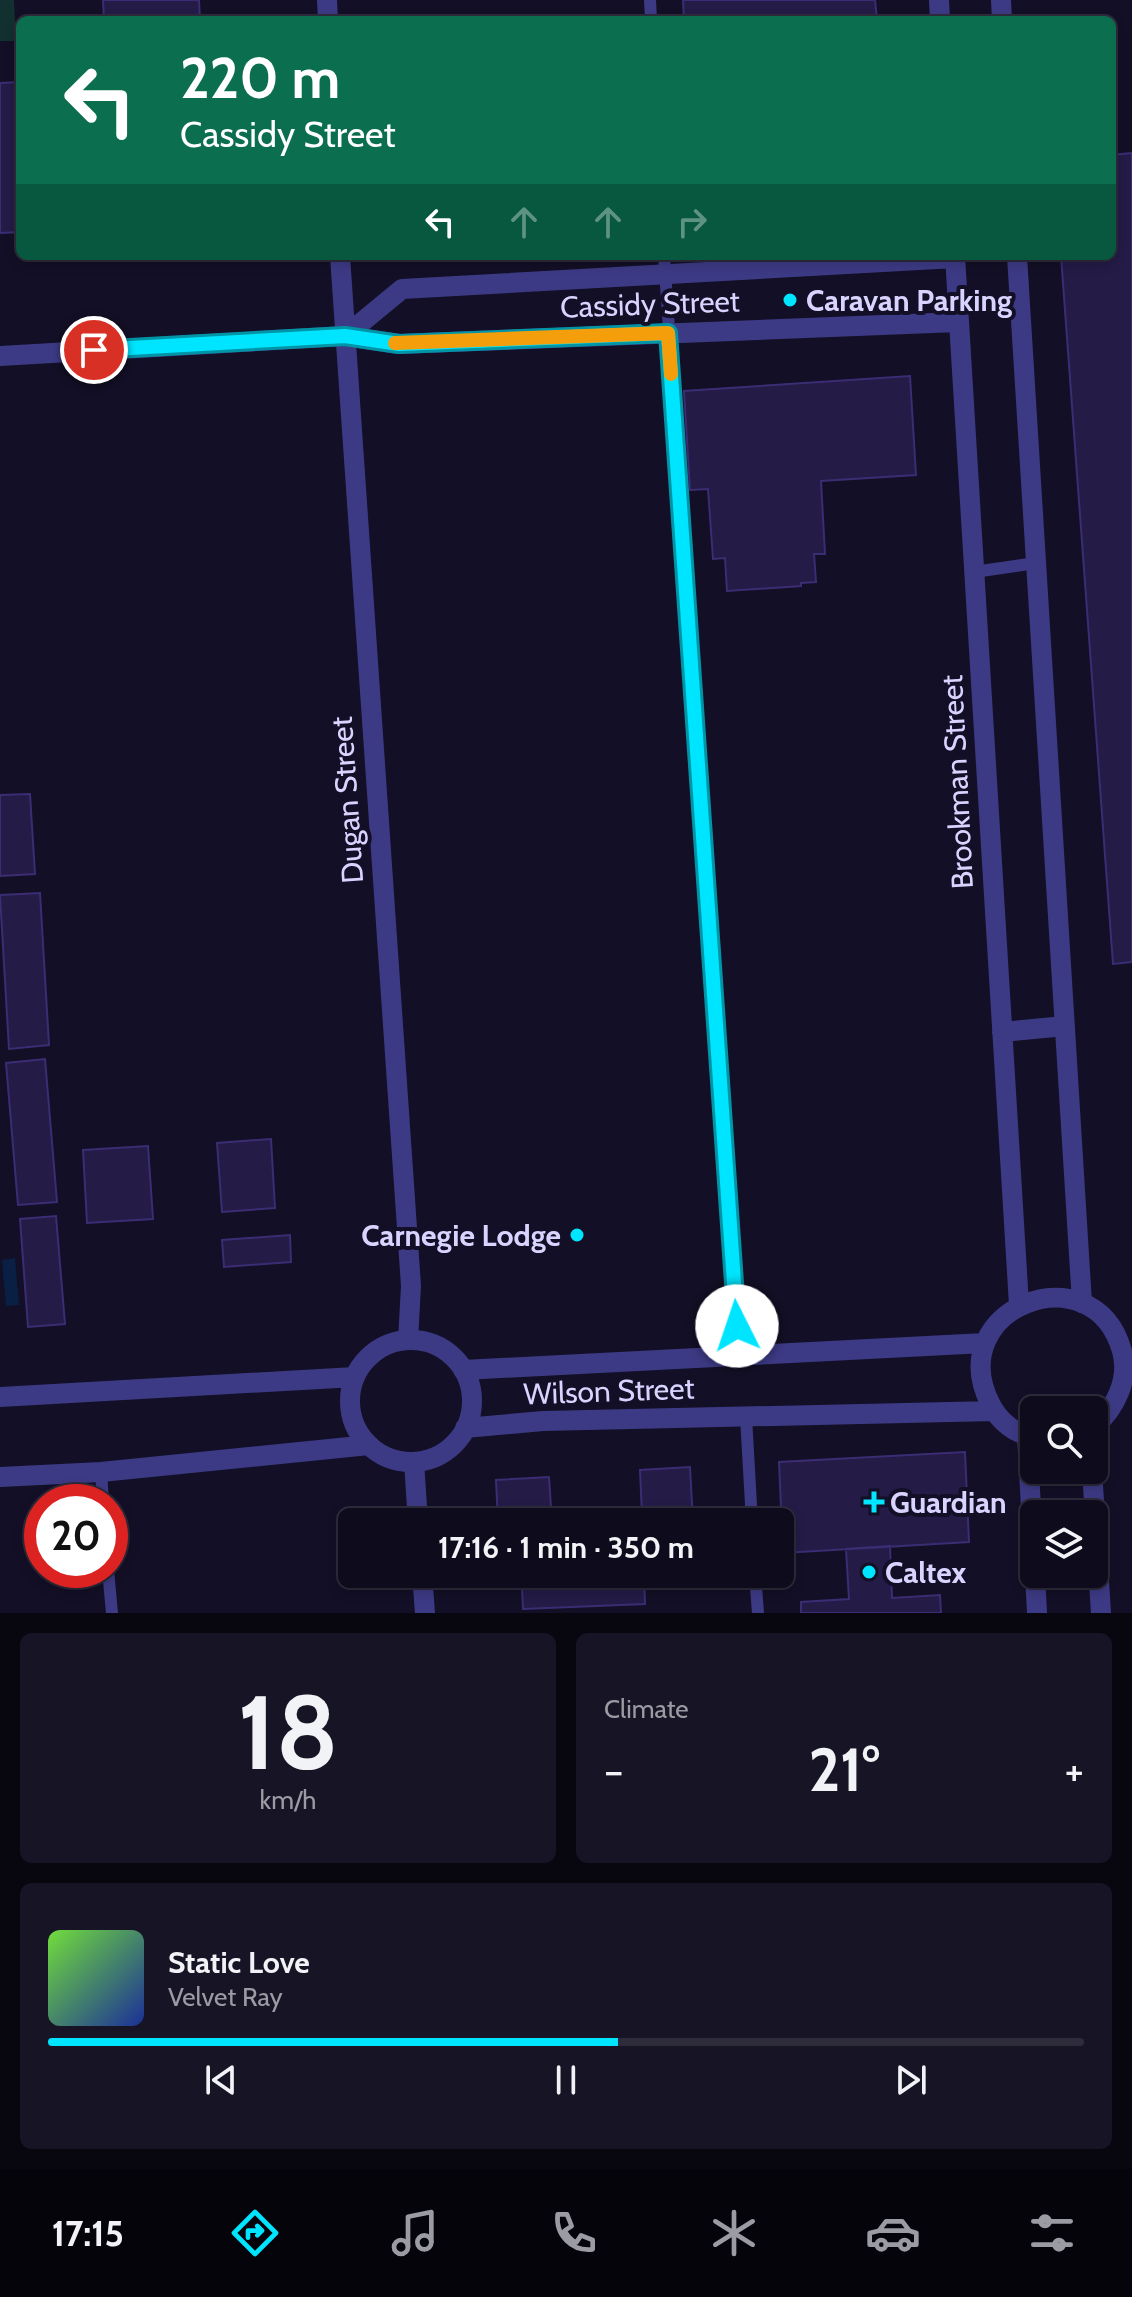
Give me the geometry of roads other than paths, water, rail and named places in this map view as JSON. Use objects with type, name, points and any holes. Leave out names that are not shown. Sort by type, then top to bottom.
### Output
[{"type":"street","name":"Dugan Street","points":[[340,260],[411,1286],[408,1340]]},
{"type":"street","name":"Cassidy Street","points":[[345,336],[402,289],[664,265],[846,260]]},
{"type":"street","name":"Brookman Street","points":[[955,260],[1019,1305]]},
{"type":"street","points":[[1017,260],[1082,1303]]},
{"type":"street","name":"Cassidy Street","points":[[0,356],[345,336],[399,344],[958,322]]},
{"type":"street","points":[[1002,1032],[1065,1026]]},
{"type":"street","points":[[1020,1431],[1008,1425],[994,1411],[984,1392],[980,1370],[985,1343],[1000,1319],[1019,1305],[1051,1297],[1082,1303],[1125,1336],[1125,1400],[1108,1415]]},
{"type":"street","points":[[408,1340],[438,1346],[451,1355],[469,1381],[472,1396],[471,1413],[456,1441],[430,1459],[414,1462],[383,1455],[369,1445],[352,1418],[350,1402],[355,1377],[366,1359],[378,1349],[408,1340]]},
{"type":"street","name":"Wilson Street","points":[[463,1370],[985,1343]]},
{"type":"street","points":[[0,1397],[355,1377]]},
{"type":"street","name":"Wilson Street","points":[[465,1428],[543,1421],[994,1411]]},
{"type":"street","points":[[0,1477],[101,1472],[369,1445]]},
{"type":"street","points":[[414,1462],[417,1508]]},
{"type":"street","points":[[1093,1484],[1101,1613]]},
{"type":"street","points":[[423,1588],[425,1613]]},
{"type":"street","points":[[1036,1588],[1037,1613]]},
{"type":"lane","points":[[664,265],[739,1357]]},
{"type":"lane","points":[[974,572],[1036,563]]},
{"type":"lane","points":[[746,1417],[751,1508]]},
{"type":"lane","points":[[101,1472],[102,1484]]},
{"type":"lane","points":[[110,1588],[112,1613]]},
{"type":"lane","points":[[756,1588],[758,1613]]},
{"type":"water","points":[[15,1258],[19,1305],[6,1306],[2,1260]]},
{"type":"place","name":"Caravan Parking","points":[[790,300]]},
{"type":"place","name":"Carnegie Lodge","points":[[577,1235]]},
{"type":"place","name":"Guardian","points":[[874,1502]]},
{"type":"place","name":"Caltex","points":[[869,1572]]}]
